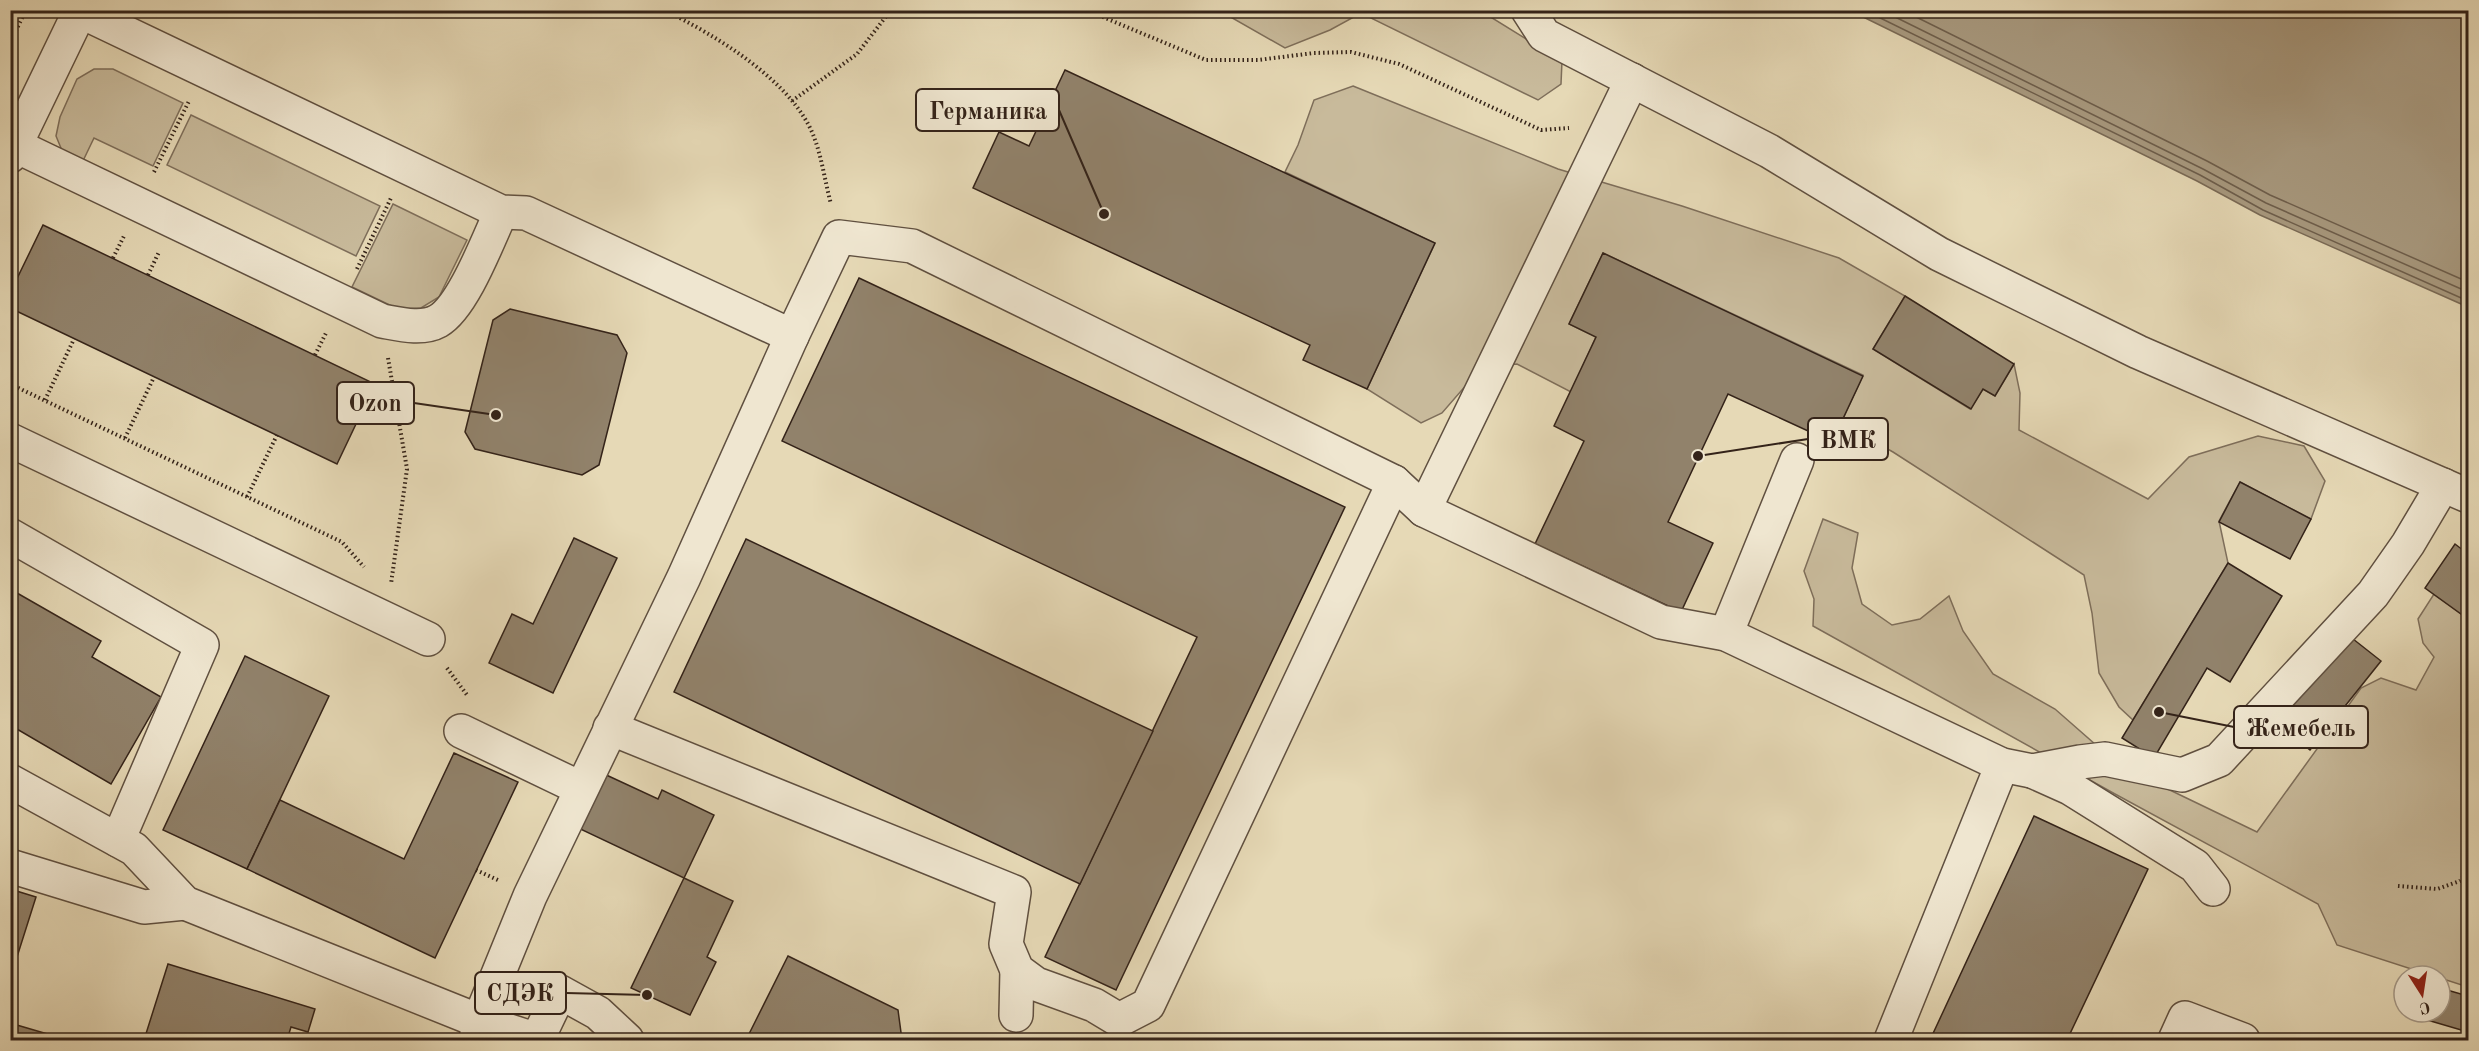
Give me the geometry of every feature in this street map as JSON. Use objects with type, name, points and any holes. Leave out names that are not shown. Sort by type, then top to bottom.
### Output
[{"type":"lane","points":[[1528,10],[1544,35],[1769,151],[1939,255],[2139,352],[2456,491],[2408,544],[2373,594],[2219,760],[2182,775],[2105,759],[2017,768]]},
{"type":"lane","points":[[501,213],[458,302],[437,322],[411,327],[382,321],[139,205],[12,148],[79,11],[501,213],[526,213],[792,336]]},
{"type":"lane","points":[[1424,510],[1632,80]]},
{"type":"lane","points":[[477,1031],[530,896],[580,788],[684,577],[839,237],[912,246],[1394,482],[1424,510],[1661,622],[1703,637],[1900,729],[2070,788],[2194,866],[2213,888]]},
{"type":"lane","points":[[10,440],[428,639]]},
{"type":"lane","points":[[1703,637],[1797,460]]},
{"type":"lane","points":[[1017,970],[1036,984],[1094,1005],[1119,1020],[1148,1005],[1394,482]]},
{"type":"lane","points":[[10,535],[202,645],[118,840]]},
{"type":"lane","points":[[610,728],[1014,892],[1006,944],[1017,970],[1016,1015]]},
{"type":"lane","points":[[461,731],[580,788]]},
{"type":"lane","points":[[1891,1041],[2017,768]]},
{"type":"lane","points":[[10,781],[134,849],[185,903],[477,1031],[537,1040],[560,992],[598,1013],[627,1041]]},
{"type":"lane","points":[[10,866],[144,907],[185,903]]},
{"type":"lane","points":[[2175,1041],[2185,1018],[2243,1041]]},
{"type":"path","points":[[10,43],[23,16],[11,10]]},
{"type":"path","points":[[664,10],[691,23],[756,67],[792,100],[813,135],[839,237]]},
{"type":"path","points":[[792,100],[857,54],[891,10]]},
{"type":"path","points":[[1086,10],[1206,60],[1258,60],[1314,53],[1352,52],[1399,64],[1540,130],[1609,126]]},
{"type":"path","points":[[139,205],[189,100]]},
{"type":"path","points":[[341,302],[391,197]]},
{"type":"path","points":[[113,258],[120,245]]},
{"type":"path","points":[[148,275],[155,262]]},
{"type":"path","points":[[45,400],[74,339]]},
{"type":"path","points":[[315,355],[322,342]]},
{"type":"path","points":[[389,358],[407,470],[391,585]]},
{"type":"path","points":[[125,438],[154,377]]},
{"type":"path","points":[[10,384],[342,542]]},
{"type":"path","points":[[247,497],[277,435]]},
{"type":"path","points":[[428,639],[468,696]]},
{"type":"path","points":[[476,870],[503,883]]},
{"type":"path","points":[[2398,886],[2436,889],[2460,881],[2469,870]]},
{"type":"shaded area","points":[[1220,11],[1481,11],[1562,61],[1561,84],[1538,100],[1361,13],[1330,30],[1285,48]]},
{"type":"shaded area","points":[[94,69],[113,69],[183,103],[153,166],[94,138],[81,165],[63,153],[56,136],[60,117],[77,79]]},
{"type":"shaded area","points":[[1353,86],[1558,169],[1682,206],[1839,258],[1905,296],[1873,349],[1970,409],[1983,389],[1995,396],[2014,364],[2020,393],[2019,430],[2148,499],[2189,457],[2258,436],[2304,446],[2325,481],[2311,519],[2240,482],[2219,521],[2228,563],[2133,720],[2119,707],[2099,673],[2092,613],[2084,575],[1893,452],[1841,423],[1863,375],[1603,253],[1569,324],[1596,337],[1571,392],[1517,364],[1481,368],[1442,413],[1421,423],[1367,389],[1435,243],[1285,172],[1298,145],[1314,100]]},
{"type":"shaded area","points":[[191,115],[380,206],[356,256],[167,165]]},
{"type":"shaded area","points":[[393,204],[467,240],[439,297],[421,308],[398,309],[352,287]]},
{"type":"shaded area","points":[[1823,519],[1858,533],[1852,568],[1862,604],[1892,625],[1920,619],[1949,596],[1963,631],[1993,674],[2055,709],[2120,766],[2257,832],[2361,688],[2381,678],[2416,690],[2434,657],[2423,643],[2418,619],[2434,594],[2468,619],[2468,987],[2452,982],[2452,964],[2396,964],[2337,945],[2318,904],[1813,626],[1814,599],[1804,571]]},
{"type":"water","points":[[1851,11],[2468,11],[2468,307],[2260,215],[2197,181]]},
{"type":"building","points":[[1065,70],[1435,243],[1367,389],[1303,360],[1310,345],[973,188],[999,132],[1029,146]]},
{"type":"building","points":[[43,225],[375,384],[337,464],[10,308],[10,293]]},
{"type":"building","points":[[1603,253],[1863,376],[1832,442],[1728,394],[1668,522],[1713,543],[1681,612],[1535,544],[1584,441],[1554,426],[1596,337],[1569,324]]},
{"type":"building","points":[[859,278],[1345,507],[1116,990],[1045,957],[1197,637],[782,441]]},
{"type":"building","points":[[1905,296],[2014,364],[1995,396],[1983,389],[1971,409],[1873,349]]},
{"type":"building","points":[[510,309],[617,335],[627,353],[599,465],[582,475],[475,449],[465,432],[493,320]]},
{"type":"building","points":[[2240,482],[2311,519],[2290,559],[2219,522]]},
{"type":"building","points":[[574,538],[617,558],[553,693],[489,663],[512,614],[533,624]]},
{"type":"building","points":[[746,539],[1153,731],[1080,884],[674,692]]},
{"type":"building","points":[[2455,544],[2468,554],[2468,619],[2425,588]]},
{"type":"building","points":[[2228,563],[2282,596],[2230,682],[2207,668],[2154,758],[2122,738]]},
{"type":"building","points":[[10,589],[101,641],[92,657],[161,697],[111,784],[10,725]]},
{"type":"building","points":[[2348,635],[2381,661],[2310,750],[2277,724]]},
{"type":"building","points":[[245,656],[329,696],[247,869],[163,830]]},
{"type":"building","points":[[454,753],[518,782],[435,958],[247,869],[280,800],[404,859]]},
{"type":"building","points":[[602,773],[658,799],[662,790],[714,815],[684,878],[576,827]]},
{"type":"building","points":[[2034,816],[2148,869],[2067,1040],[1930,1040]]},
{"type":"building","points":[[684,878],[733,901],[707,957],[716,962],[690,1015],[631,988]]},
{"type":"building","points":[[10,889],[36,897],[10,979]]},
{"type":"building","points":[[788,956],[898,1010],[902,1040],[746,1040]]},
{"type":"building","points":[[168,964],[315,1009],[308,1032],[291,1027],[287,1040],[144,1040]]},
{"type":"building","points":[[2452,991],[2468,996],[2468,1032],[2441,1024],[2452,1024]]},
{"type":"building","points":[[10,1023],[51,1035],[49,1040],[10,1040]]},
{"type":"place","name":"Германика","points":[[1104,214]]},
{"type":"place","name":"Ozon","points":[[496,415]]},
{"type":"place","name":"ВМК","points":[[1698,456]]},
{"type":"place","name":"Жемебель","points":[[2159,712]]},
{"type":"place","name":"СДЭК","points":[[647,995]]}]
